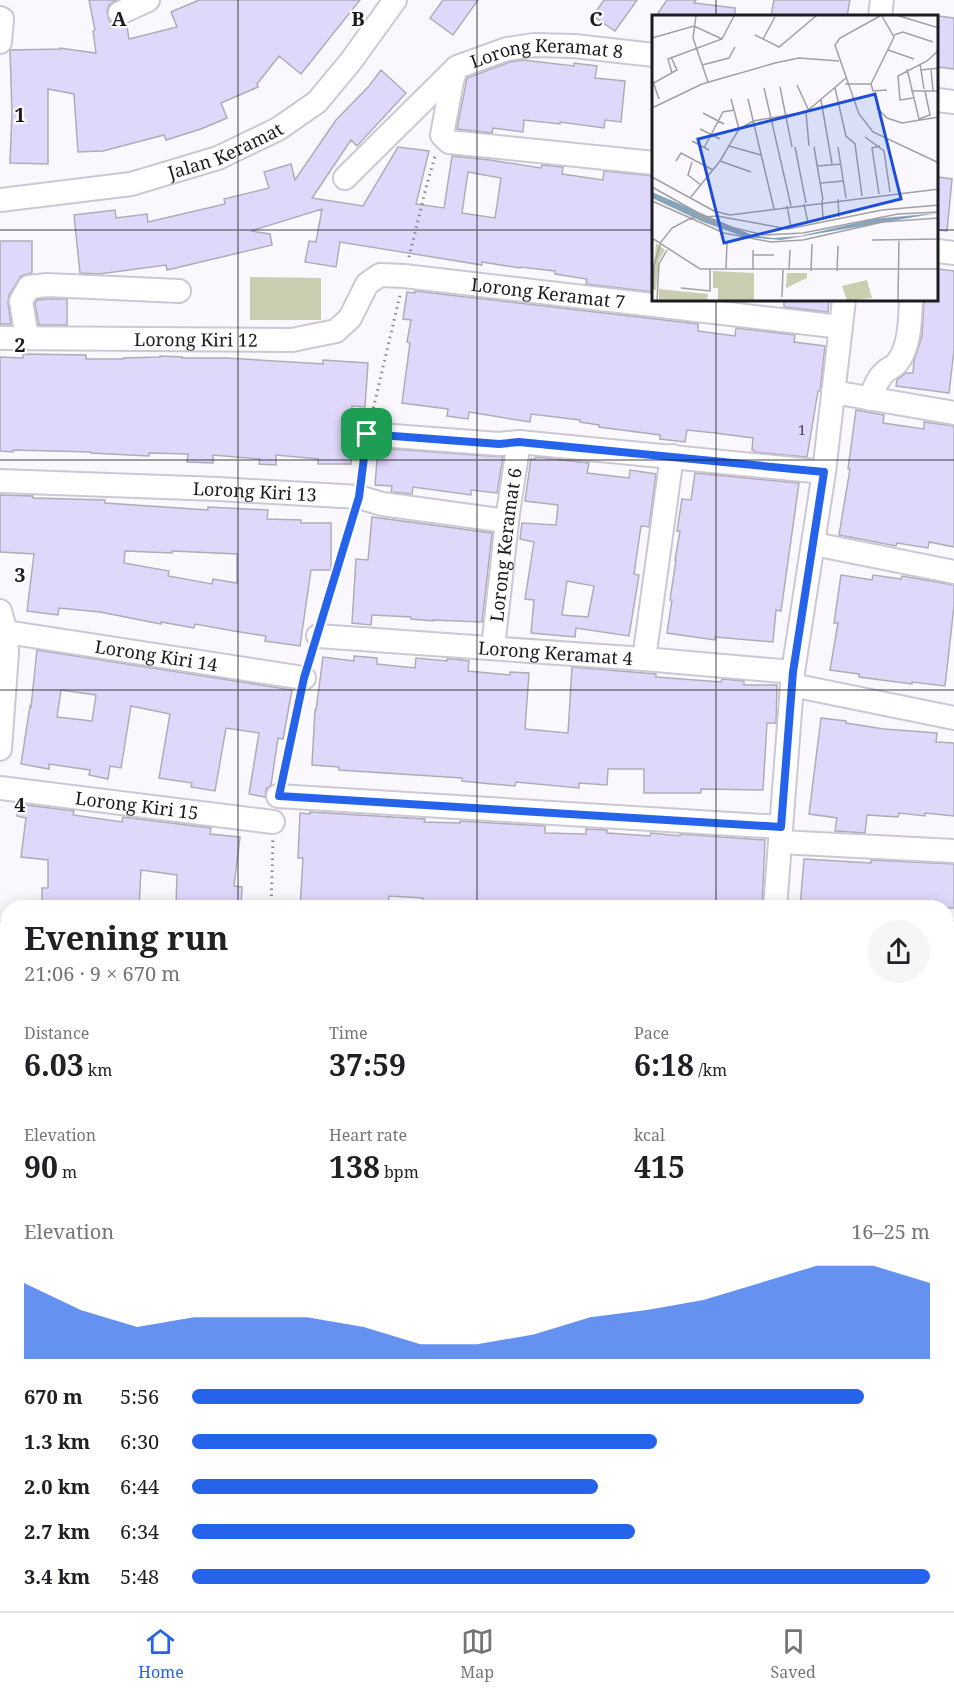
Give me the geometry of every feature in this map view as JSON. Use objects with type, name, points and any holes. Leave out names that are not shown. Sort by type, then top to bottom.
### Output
[{"type":"street","points":[[120,13],[148,0]]},
{"type":"street","name":"Jalan Keramat","points":[[0,200],[130,184],[218,158],[278,129],[317,102],[351,61],[395,0]]},
{"type":"street","points":[[880,15],[882,0]]},
{"type":"street","points":[[0,18],[2,18],[0,42]]},
{"type":"street","name":"Lorong Keramat 8","points":[[345,178],[457,67],[507,49],[534,45],[574,46],[652,55]]},
{"type":"street","points":[[457,67],[452,81],[442,135],[449,142],[652,163]]},
{"type":"street","points":[[939,100],[954,102]]},
{"type":"street","points":[[939,251],[954,253]]},
{"type":"street","name":"Lorong Keramat 7","points":[[367,284],[380,275],[404,276],[841,327]]},
{"type":"street","name":"Lorong Kiri 12","points":[[0,338],[292,340],[336,331],[350,318],[367,284]]},
{"type":"street","points":[[27,338],[21,301],[29,286],[179,291]]},
{"type":"street","points":[[776,900],[793,679],[824,472],[844,302]]},
{"type":"street","points":[[870,399],[878,378],[896,365],[904,353],[911,302]]},
{"type":"street","points":[[833,392],[954,413]]},
{"type":"street","points":[[367,434],[499,444],[519,442],[824,472]]},
{"type":"street","name":"Lorong Keramat 6","points":[[493,648],[507,521],[519,442]]},
{"type":"street","points":[[644,659],[672,456]]},
{"type":"street","name":"Lorong Kiri 13","points":[[0,481],[359,497],[382,504],[507,521]]},
{"type":"street","points":[[814,544],[954,572]]},
{"type":"street","points":[[0,749],[7,653],[3,621]]},
{"type":"street","name":"Lorong Kiri 14","points":[[3,621],[304,678]]},
{"type":"street","name":"Lorong Keramat 4","points":[[318,636],[644,659],[793,679],[954,718]]},
{"type":"street","name":"Lorong Kiri 15","points":[[0,788],[273,822]]},
{"type":"street","points":[[279,796],[780,835],[954,851]]},
{"type":"path","points":[[318,636],[359,497],[367,434],[427,184],[442,135]]},
{"type":"path","points":[[279,796],[304,678]]},
{"type":"path","points":[[271,900],[273,822]]},
{"type":"green space","points":[[250,277],[321,278],[321,320],[250,320]]},
{"type":"building","points":[[89,0],[116,0],[109,5],[107,11],[111,23],[110,28],[127,26],[129,39],[177,27],[171,12],[199,0],[360,0],[301,74],[279,56],[257,84],[258,87],[221,103],[227,118],[166,140],[164,135],[103,151],[78,152],[74,94],[48,89],[48,164],[10,163],[12,112],[10,50],[60,48],[96,53],[93,31],[95,30]]},
{"type":"building","points":[[443,0],[478,0],[453,35],[430,18]]},
{"type":"building","points":[[604,0],[637,0],[615,31],[593,16]]},
{"type":"building","points":[[667,0],[696,0],[694,3],[735,8],[735,15],[657,15]]},
{"type":"building","points":[[774,0],[850,0],[847,15],[771,15]]},
{"type":"building","points":[[939,16],[954,18],[954,69],[939,67]]},
{"type":"building","points":[[523,60],[574,66],[574,63],[597,66],[595,78],[625,81],[621,122],[605,120],[604,128],[524,120],[523,132],[493,128],[492,133],[457,129],[467,78],[510,62]]},
{"type":"building","points":[[381,70],[406,93],[357,146],[351,140],[312,198],[363,206],[398,147],[429,151],[416,204],[444,208],[452,156],[541,168],[542,165],[563,167],[562,174],[603,180],[604,171],[652,176],[652,292],[586,284],[587,279],[555,274],[555,271],[482,262],[482,265],[340,242],[336,267],[305,262],[309,241],[316,242],[322,209],[251,231],[270,234],[272,245],[167,270],[166,265],[99,274],[80,273],[74,215],[115,210],[116,218],[147,214],[148,222],[225,204],[224,199],[269,188],[264,172],[291,164],[295,180],[336,120]],"holes":[[[468,172],[501,178],[495,218],[462,213]]]},
{"type":"building","points":[[939,177],[952,179],[947,231],[939,230]]},
{"type":"building","points":[[0,241],[32,241],[32,273],[21,276],[9,295],[11,324],[0,324]]},
{"type":"building","points":[[939,269],[954,271],[954,350],[949,393],[896,386],[897,380],[906,373],[913,373],[914,361],[922,336],[924,302],[939,302]]},
{"type":"building","points":[[415,291],[698,324],[698,331],[735,336],[736,328],[795,335],[794,342],[825,346],[820,391],[818,391],[807,457],[754,452],[752,450],[753,438],[687,430],[685,442],[660,439],[660,435],[599,427],[599,425],[580,422],[580,420],[531,414],[530,422],[469,412],[468,419],[447,416],[448,409],[402,403],[411,320],[403,319],[407,292],[415,293]]},
{"type":"building","points":[[67,299],[67,325],[39,325],[35,304],[37,300]]},
{"type":"building","points":[[784,302],[829,302],[828,312],[784,307]]},
{"type":"building","points":[[23,354],[86,355],[86,359],[160,356],[323,364],[323,360],[368,363],[365,407],[352,406],[351,464],[318,464],[318,459],[276,455],[276,465],[259,464],[260,459],[213,455],[213,463],[187,462],[188,454],[149,453],[149,456],[91,452],[0,451],[0,357],[23,358]]},
{"type":"building","points":[[856,410],[884,415],[883,423],[924,429],[924,422],[954,426],[954,547],[929,542],[928,548],[897,543],[896,546],[839,535],[850,469],[848,469]]},
{"type":"building","points":[[378,448],[503,457],[497,493],[471,490],[471,495],[413,487],[412,494],[391,492],[392,486],[375,485]]},
{"type":"building","points":[[536,457],[589,463],[587,473],[629,478],[630,470],[656,474],[649,527],[641,526],[634,574],[639,575],[629,636],[576,628],[575,637],[531,633],[534,600],[525,599],[534,542],[520,539],[522,523],[556,525],[558,505],[525,501],[531,459]],"holes":[[[567,581],[594,586],[588,617],[562,615]]]},
{"type":"building","points":[[695,473],[799,483],[781,611],[776,610],[773,642],[715,637],[715,640],[667,633],[682,499],[691,500]]},
{"type":"building","points":[[0,495],[105,500],[105,503],[208,510],[208,507],[268,510],[267,519],[301,520],[301,523],[331,523],[331,570],[311,570],[300,646],[265,641],[266,636],[195,624],[194,628],[100,612],[59,608],[58,615],[27,611],[34,554],[0,552]],"holes":[[[125,551],[172,553],[172,551],[237,554],[237,583],[213,579],[212,584],[168,576],[169,571],[124,563]]]},
{"type":"building","points":[[372,517],[492,533],[482,622],[433,621],[411,619],[411,617],[372,615],[371,625],[352,623],[356,559],[368,560]]},
{"type":"building","points":[[841,575],[872,580],[873,575],[901,579],[902,576],[954,585],[954,606],[945,686],[859,677],[859,674],[830,670],[838,623],[834,623]]},
{"type":"building","points":[[37,650],[292,690],[283,739],[278,738],[271,785],[266,789],[265,797],[249,794],[259,733],[226,728],[215,791],[191,787],[192,783],[159,778],[170,714],[131,706],[121,768],[110,766],[108,779],[89,775],[90,770],[49,764],[49,769],[21,764],[31,707]],"holes":[[[61,690],[96,695],[92,721],[57,717]]]},
{"type":"building","points":[[354,656],[377,658],[377,664],[415,668],[416,658],[447,661],[447,659],[454,659],[469,661],[468,671],[510,675],[510,672],[529,673],[525,729],[568,733],[572,667],[656,674],[656,677],[721,682],[722,679],[744,681],[744,685],[777,685],[776,723],[767,723],[763,790],[701,789],[701,793],[644,793],[644,769],[608,769],[607,785],[579,783],[579,788],[516,782],[515,786],[462,781],[462,778],[339,770],[339,767],[312,765],[315,710],[323,657],[354,661]]},
{"type":"building","points":[[821,718],[884,729],[937,733],[936,742],[954,743],[954,816],[925,813],[925,816],[899,813],[898,817],[867,815],[865,833],[835,831],[837,818],[809,814]]},
{"type":"building","points":[[18,804],[74,811],[73,815],[122,822],[123,817],[211,828],[210,834],[240,837],[234,886],[242,887],[241,900],[176,900],[177,875],[141,870],[139,900],[42,900],[42,888],[48,888],[48,860],[21,857],[26,818],[17,816]]},
{"type":"building","points":[[310,812],[425,819],[424,822],[460,823],[460,821],[545,826],[545,833],[586,834],[586,829],[650,836],[651,833],[680,836],[680,834],[765,840],[762,900],[423,900],[423,898],[389,896],[389,900],[300,900],[303,858],[298,858],[300,813],[310,814]]},
{"type":"building","points":[[804,859],[954,864],[954,900],[801,900]]},
{"type":"route","points":[[367,434],[499,444],[519,442],[824,472],[793,672],[781,827],[279,796],[304,678],[359,497],[367,434]]}]
